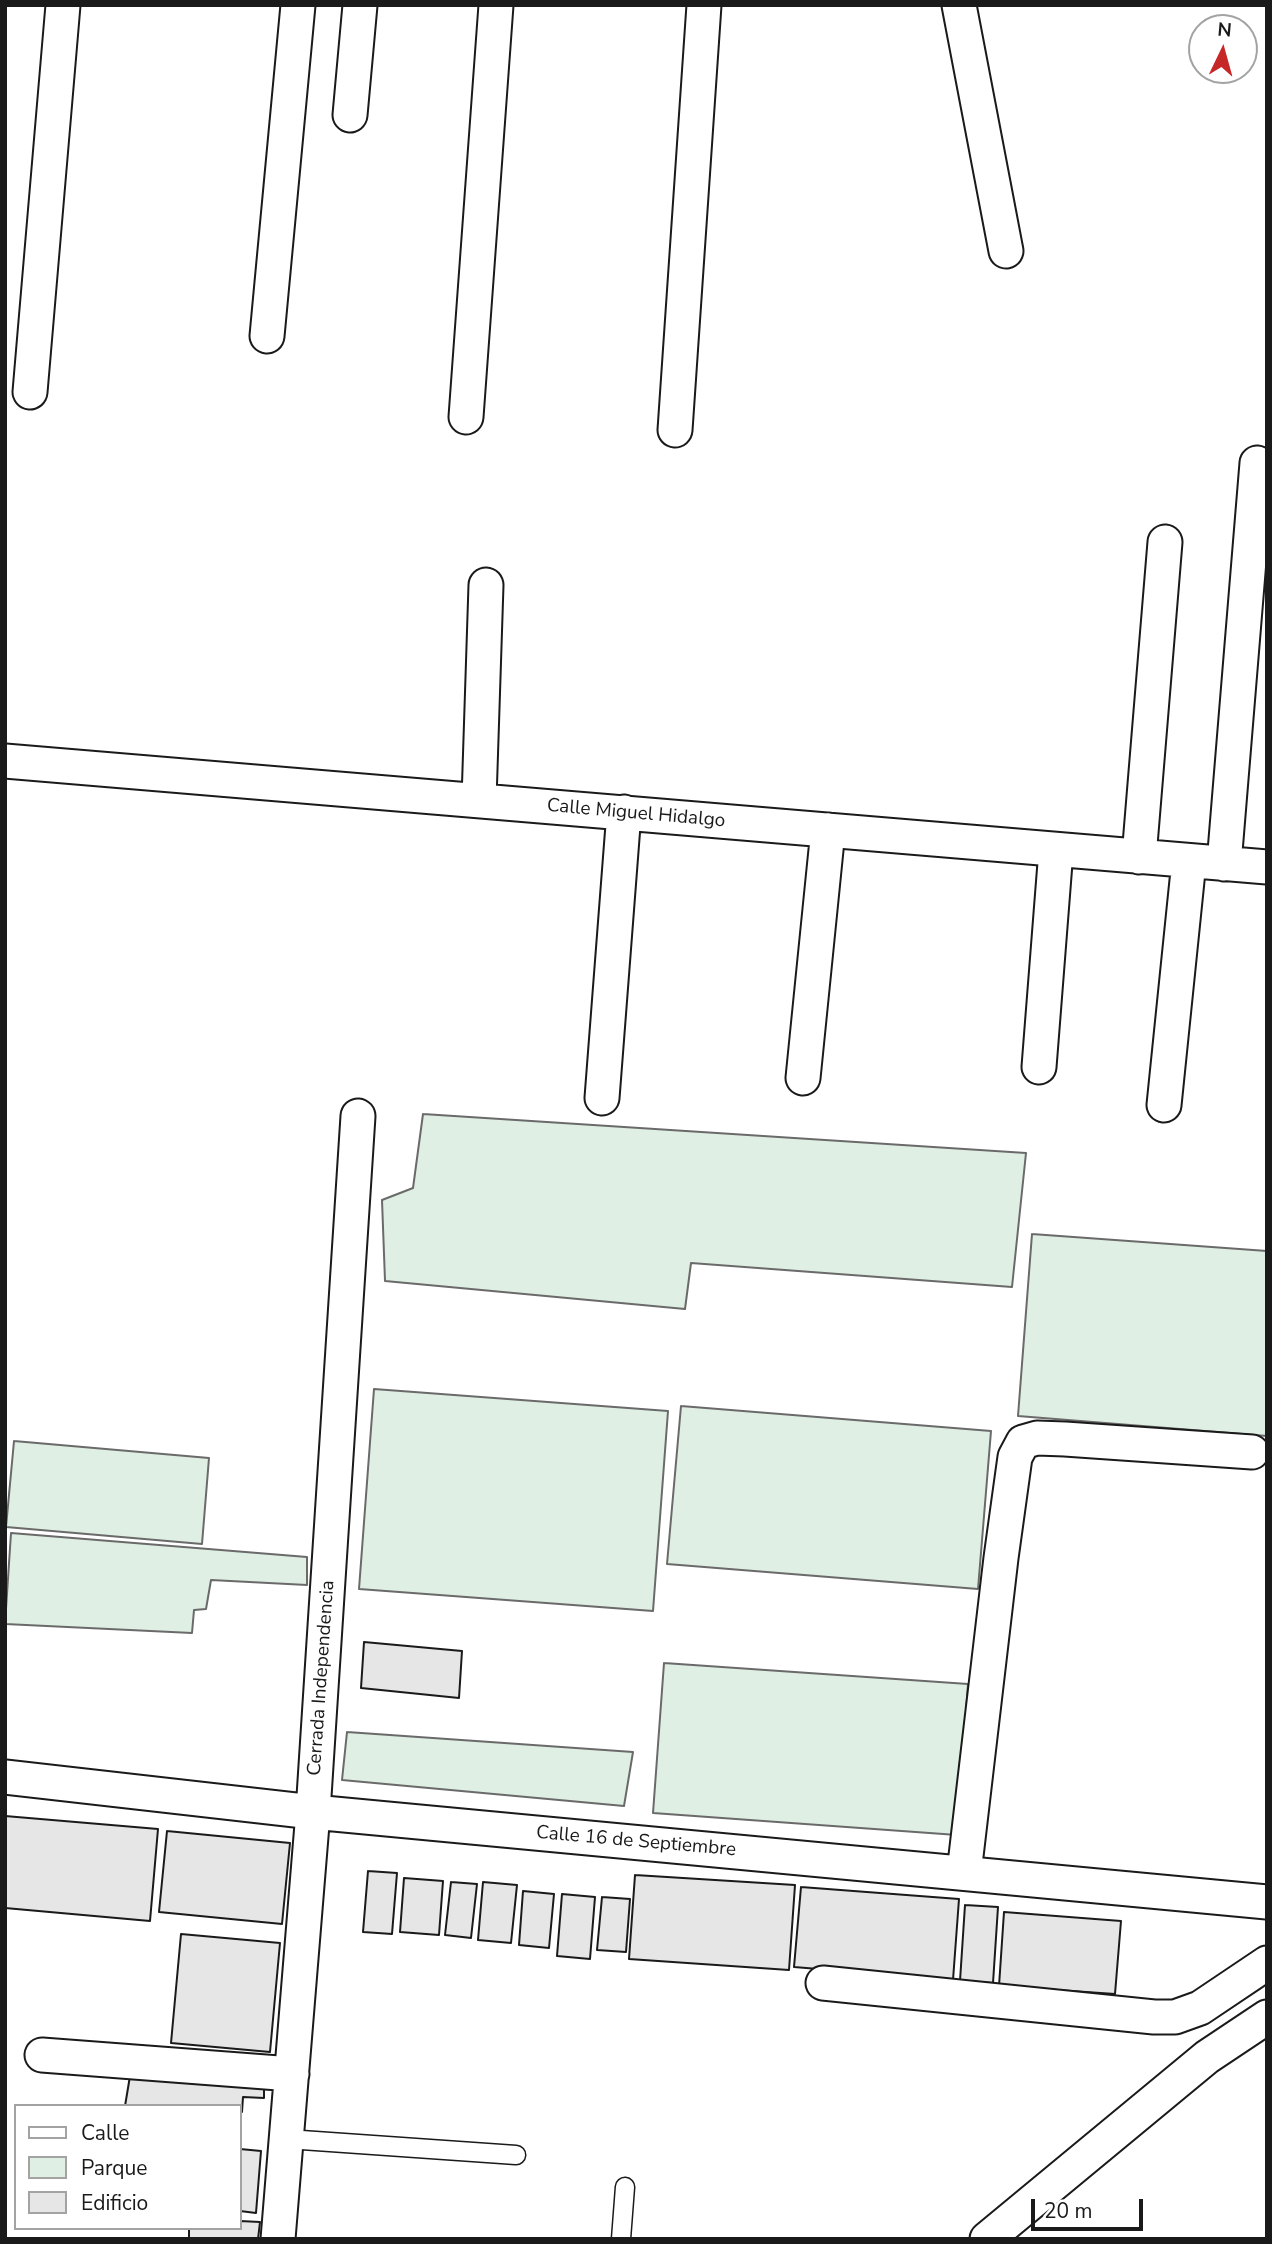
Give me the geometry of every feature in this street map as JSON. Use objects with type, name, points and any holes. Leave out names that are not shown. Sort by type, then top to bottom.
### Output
[{"type":"street","points":[[30,392],[63,5]]},
{"type":"street","points":[[267,336],[298,5]]},
{"type":"street","points":[[350,115],[360,5]]},
{"type":"street","points":[[466,417],[496,5]]},
{"type":"street","points":[[675,430],[704,5]]},
{"type":"street","points":[[959,5],[1006,251]]},
{"type":"street","points":[[1224,864],[1257,463]]},
{"type":"street","points":[[1139,857],[1165,542]]},
{"type":"street","points":[[479,800],[486,585]]},
{"type":"street","name":"Calle Miguel Hidalgo","points":[[5,761],[1267,867]]},
{"type":"street","points":[[602,1098],[624,812]]},
{"type":"street","points":[[803,1078],[828,830]]},
{"type":"street","points":[[1039,1067],[1056,849]]},
{"type":"street","points":[[1164,1105],[1189,861]]},
{"type":"street","name":"Cerrada Independencia","points":[[278,2239],[313,1811],[358,1116]]},
{"type":"street","points":[[964,1873],[1001,1558],[1015,1457],[1023,1442],[1037,1438],[1065,1439],[1252,1452]]},
{"type":"street","name":"Calle 16 de Septiembre","points":[[5,1777],[313,1811],[1267,1902]]},
{"type":"street","points":[[823,1983],[1175,2017],[1200,2008],[1267,1963]]},
{"type":"street","points":[[987,2239],[1207,2057],[1267,2017]]},
{"type":"street","points":[[42,2055],[292,2074]]},
{"type":"lane","points":[[287,2139],[516,2155]]},
{"type":"lane","points":[[621,2239],[625,2187]]},
{"type":"green space","points":[[423,1114],[1026,1153],[1012,1287],[691,1263],[685,1309],[385,1281],[382,1200],[413,1188]]},
{"type":"green space","points":[[1032,1234],[1267,1251],[1267,1436],[1018,1416]]},
{"type":"green space","points":[[374,1389],[668,1411],[653,1611],[359,1589]]},
{"type":"green space","points":[[681,1406],[991,1431],[978,1589],[667,1564]]},
{"type":"green space","points":[[14,1441],[209,1458],[202,1544],[6,1527]]},
{"type":"green space","points":[[11,1533],[307,1557],[307,1585],[211,1580],[206,1609],[194,1610],[192,1633],[5,1624]]},
{"type":"green space","points":[[664,1663],[968,1684],[957,1835],[653,1813]]},
{"type":"green space","points":[[347,1732],[633,1752],[624,1806],[342,1780]]},
{"type":"building","points":[[364,1642],[462,1651],[459,1698],[361,1688]]},
{"type":"building","points":[[5,1816],[158,1829],[150,1921],[5,1908]]},
{"type":"building","points":[[167,1831],[290,1843],[282,1924],[159,1912]]},
{"type":"building","points":[[368,1871],[397,1873],[392,1934],[363,1932]]},
{"type":"building","points":[[635,1875],[795,1885],[789,1970],[629,1959]]},
{"type":"building","points":[[404,1878],[443,1881],[439,1935],[400,1932]]},
{"type":"building","points":[[451,1882],[477,1884],[471,1938],[445,1935]]},
{"type":"building","points":[[483,1882],[517,1885],[511,1943],[478,1940]]},
{"type":"building","points":[[801,1887],[959,1899],[953,1980],[794,1967]]},
{"type":"building","points":[[523,1891],[554,1894],[549,1948],[519,1945]]},
{"type":"building","points":[[562,1894],[595,1897],[590,1959],[557,1956]]},
{"type":"building","points":[[602,1897],[630,1899],[626,1952],[597,1950]]},
{"type":"building","points":[[965,1905],[998,1907],[993,1983],[960,1981]]},
{"type":"building","points":[[1004,1912],[1121,1921],[1115,1994],[999,1986]]},
{"type":"building","points":[[181,1934],[280,1943],[270,2052],[171,2043]]},
{"type":"building","points":[[130,2076],[264,2087],[264,2098],[243,2097],[242,2112],[242,2104],[125,2104]]},
{"type":"building","points":[[242,2149],[261,2151],[256,2213],[242,2211]]},
{"type":"building","points":[[242,2221],[260,2222],[258,2239],[189,2239],[189,2230],[242,2230]]}]
